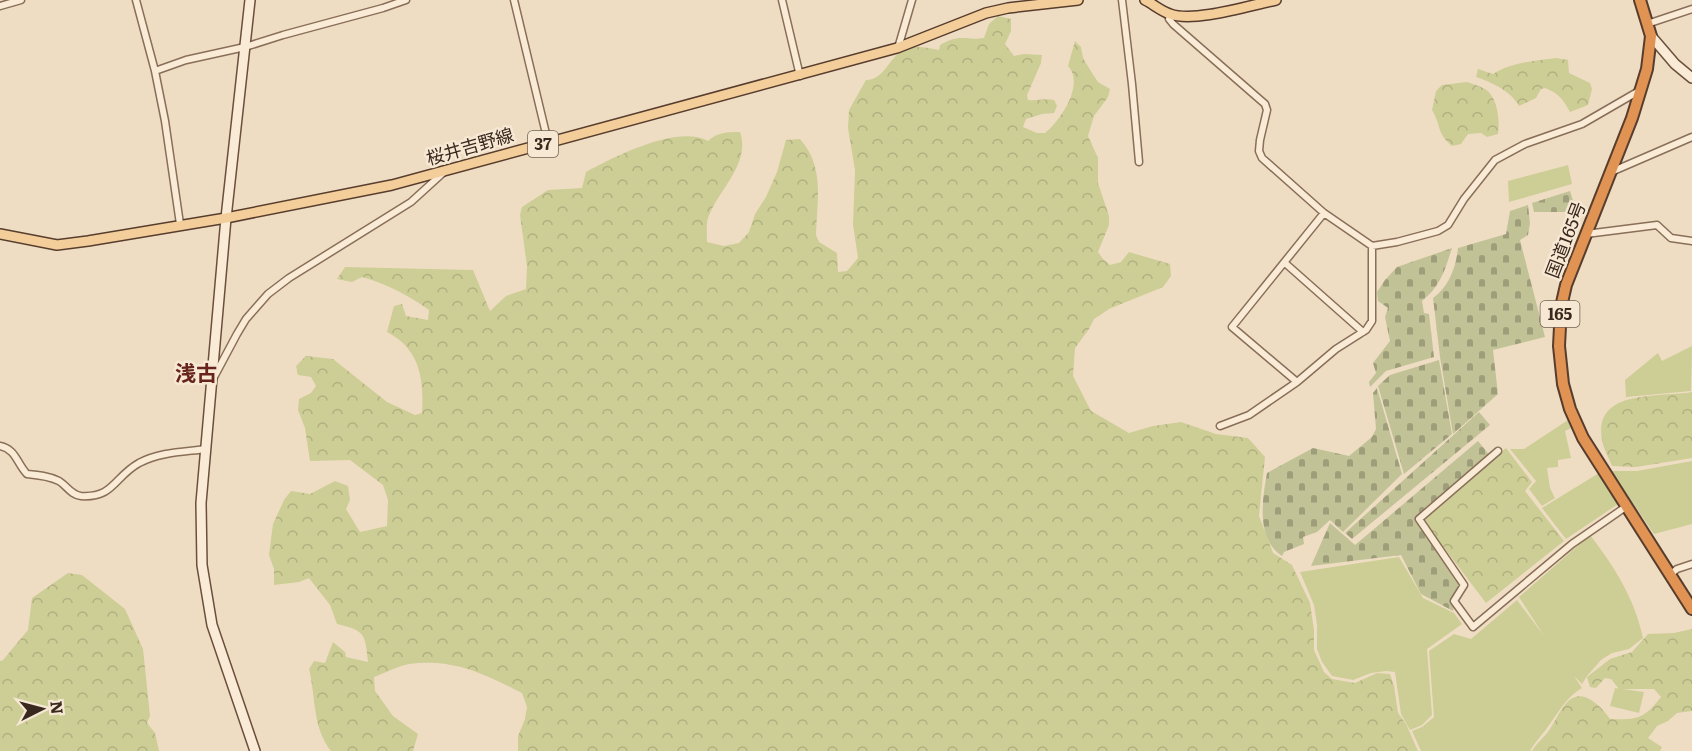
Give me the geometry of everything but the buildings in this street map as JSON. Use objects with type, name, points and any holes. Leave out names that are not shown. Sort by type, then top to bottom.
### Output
[{"type":"highway","name":"国道165号","points":[[1640,0],[1651,36],[1647,69],[1610,173],[1566,285],[1561,307],[1559,346],[1563,384],[1570,409],[1583,438],[1692,609]]},
{"type":"main road","name":"桜井吉野線","points":[[0,234],[57,245],[226,218],[392,185],[897,48],[986,13],[1078,0]]},
{"type":"main road","points":[[1145,0],[1170,15],[1198,16],[1276,0]]},
{"type":"street","points":[[0,6],[20,0]]},
{"type":"street","points":[[136,0],[155,71],[180,224]]},
{"type":"street","points":[[250,0],[226,218],[201,503],[202,565],[212,625],[255,751]]},
{"type":"street","points":[[155,71],[186,60],[245,47],[406,0]]},
{"type":"street","points":[[514,0],[548,142]]},
{"type":"street","points":[[782,0],[800,76]]},
{"type":"street","points":[[897,48],[912,0]]},
{"type":"street","points":[[1122,0],[1139,162]]},
{"type":"street","points":[[1647,24],[1692,9]]},
{"type":"street","points":[[1170,15],[1169,19],[1173,24],[1265,104],[1259,151],[1262,158],[1324,213],[1372,246],[1438,231],[1448,225],[1464,199],[1496,160],[1525,144],[1582,124],[1641,89]]},
{"type":"street","points":[[1651,36],[1675,64],[1692,78]]},
{"type":"street","points":[[1610,173],[1692,136]]},
{"type":"street","points":[[213,380],[246,319],[268,294],[289,278],[411,202],[444,171]]},
{"type":"street","points":[[1296,382],[1232,327],[1324,213]]},
{"type":"street","points":[[1586,234],[1658,225],[1671,238],[1692,241]]},
{"type":"street","points":[[1220,426],[1248,415],[1296,382],[1336,349],[1363,332],[1372,321],[1372,246]]},
{"type":"street","points":[[1285,263],[1363,332]]},
{"type":"street","points":[[0,446],[8,447],[13,452],[27,474],[58,481],[74,494],[81,496],[107,492],[127,471],[157,456],[171,452],[206,449]]},
{"type":"street","points":[[1498,451],[1419,519],[1464,585],[1454,601],[1473,627],[1572,544],[1627,506]]},
{"type":"street","points":[[1671,574],[1677,569],[1692,564]]},
{"type":"green space","points":[[998,16],[1011,19],[1011,31],[1005,44],[1014,56],[1042,55],[1041,63],[1027,95],[1028,100],[1054,100],[1057,106],[1054,113],[1026,119],[1023,127],[1037,133],[1045,133],[1064,111],[1074,82],[1073,74],[1068,66],[1075,41],[1081,47],[1083,58],[1098,82],[1110,89],[1108,97],[1094,116],[1088,136],[1098,158],[1098,183],[1109,216],[1109,225],[1098,252],[1110,265],[1121,262],[1129,252],[1170,264],[1171,276],[1163,287],[1109,309],[1094,319],[1075,348],[1073,376],[1091,411],[1129,433],[1153,426],[1181,422],[1216,434],[1248,438],[1265,457],[1259,516],[1273,553],[1292,565],[1310,603],[1314,650],[1324,672],[1332,679],[1355,683],[1377,673],[1390,674],[1398,713],[1406,724],[1418,751],[518,751],[518,736],[527,707],[522,693],[468,669],[440,663],[425,663],[405,665],[374,677],[375,691],[393,716],[418,734],[413,751],[331,751],[318,722],[309,669],[314,661],[325,663],[333,642],[345,652],[346,657],[368,662],[366,645],[358,631],[337,624],[330,605],[309,578],[299,582],[274,585],[274,569],[269,555],[273,524],[284,500],[291,491],[310,494],[335,481],[348,486],[350,500],[346,509],[360,532],[387,526],[388,500],[383,485],[350,460],[310,461],[305,428],[298,410],[299,399],[311,393],[316,386],[311,377],[298,375],[296,366],[306,356],[333,359],[387,402],[415,415],[422,413],[422,388],[418,366],[407,347],[387,332],[394,306],[402,304],[406,316],[428,320],[429,310],[397,290],[372,280],[362,277],[352,282],[337,279],[345,267],[473,270],[490,311],[506,296],[526,289],[527,266],[520,215],[522,207],[548,190],[582,188],[586,172],[646,144],[680,137],[695,137],[708,141],[723,133],[740,132],[741,155],[708,218],[707,242],[724,246],[739,243],[749,232],[755,214],[766,197],[777,172],[786,140],[800,139],[813,161],[818,184],[816,235],[819,242],[837,253],[838,272],[847,271],[858,258],[853,225],[855,170],[848,128],[849,110],[866,80],[882,73],[897,54],[906,49],[920,47],[939,50],[940,45],[953,39],[984,38],[989,24]]},
{"type":"green space","points":[[1556,58],[1568,60],[1569,73],[1590,83],[1592,89],[1588,105],[1570,112],[1560,97],[1545,88],[1541,89],[1536,98],[1519,106],[1506,92],[1476,77],[1478,69],[1493,74],[1515,64]]},
{"type":"green space","points":[[1467,82],[1485,89],[1493,98],[1499,123],[1498,134],[1487,137],[1481,133],[1468,134],[1461,144],[1452,146],[1441,133],[1432,110],[1436,91],[1442,85]]},
{"type":"green space","points":[[1568,165],[1572,184],[1509,202],[1508,181]]},
{"type":"green space","points":[[1570,191],[1575,207],[1569,212],[1534,212],[1532,203]]},
{"type":"green space","points":[[1528,205],[1530,223],[1528,235],[1520,240],[1545,337],[1493,350],[1498,394],[1453,434],[1433,298],[1451,276],[1458,248],[1506,234],[1510,211]]},
{"type":"green space","points":[[1452,248],[1438,284],[1422,301],[1424,313],[1429,314],[1434,357],[1386,371],[1370,387],[1369,382],[1376,373],[1373,363],[1390,341],[1385,317],[1388,308],[1378,301],[1377,292],[1397,267]]},
{"type":"green space","points":[[1692,346],[1691,391],[1626,397],[1625,380],[1658,353],[1662,361]]},
{"type":"green space","points":[[1439,360],[1452,434],[1404,474],[1378,386],[1390,375]]},
{"type":"green space","points":[[1377,388],[1402,474],[1343,532],[1330,520],[1317,532],[1303,537],[1304,544],[1284,552],[1282,556],[1268,540],[1263,518],[1267,473],[1313,448],[1349,456],[1372,437],[1376,429],[1373,393]]},
{"type":"green space","points":[[1692,392],[1692,458],[1636,467],[1612,466],[1602,440],[1602,423],[1608,411],[1632,399]]},
{"type":"green space","points":[[1479,412],[1490,425],[1352,539],[1345,533]]},
{"type":"green space","points":[[1568,420],[1571,428],[1565,431],[1571,458],[1558,460],[1558,467],[1547,468],[1550,488],[1555,498],[1542,506],[1529,489],[1536,481],[1510,449],[1524,449]]},
{"type":"green space","points":[[1478,441],[1491,457],[1420,524],[1460,581],[1453,611],[1421,594],[1401,555],[1311,566],[1330,523],[1355,545]]},
{"type":"green space","points":[[1506,448],[1532,482],[1525,491],[1564,541],[1486,603],[1423,520]]},
{"type":"green space","points":[[1692,461],[1692,524],[1654,534],[1611,471],[1637,471]]},
{"type":"green space","points":[[1599,473],[1618,504],[1566,539],[1542,508]]},
{"type":"green space","points":[[1590,535],[1629,596],[1643,638],[1629,649],[1612,653],[1601,660],[1582,684],[1574,676],[1582,688],[1567,701],[1530,751],[1421,751],[1412,731],[1422,727],[1434,717],[1429,651],[1454,634],[1471,639],[1517,600],[1544,636],[1519,597]]},
{"type":"green space","points":[[1399,557],[1423,598],[1454,613],[1462,624],[1427,649],[1432,715],[1422,725],[1410,730],[1401,714],[1395,672],[1371,673],[1353,680],[1332,676],[1322,662],[1317,649],[1314,605],[1300,572]]},
{"type":"green space","points":[[68,573],[82,575],[125,609],[143,649],[150,716],[147,723],[155,733],[159,751],[0,751],[0,661],[28,630],[32,598]]},
{"type":"green space","points":[[1692,629],[1692,711],[1677,713],[1668,721],[1657,726],[1648,738],[1662,747],[1660,751],[1532,751],[1567,703],[1578,696],[1594,702],[1610,719],[1634,718],[1645,714],[1661,697],[1654,689],[1619,689],[1611,679],[1605,678],[1596,688],[1590,687],[1587,677],[1610,659],[1632,652],[1648,634],[1674,633]]},
{"type":"green space","points":[[1615,688],[1644,692],[1639,713],[1610,706]]},
{"type":"district","name":"浅古","points":[[196,374]]}]
